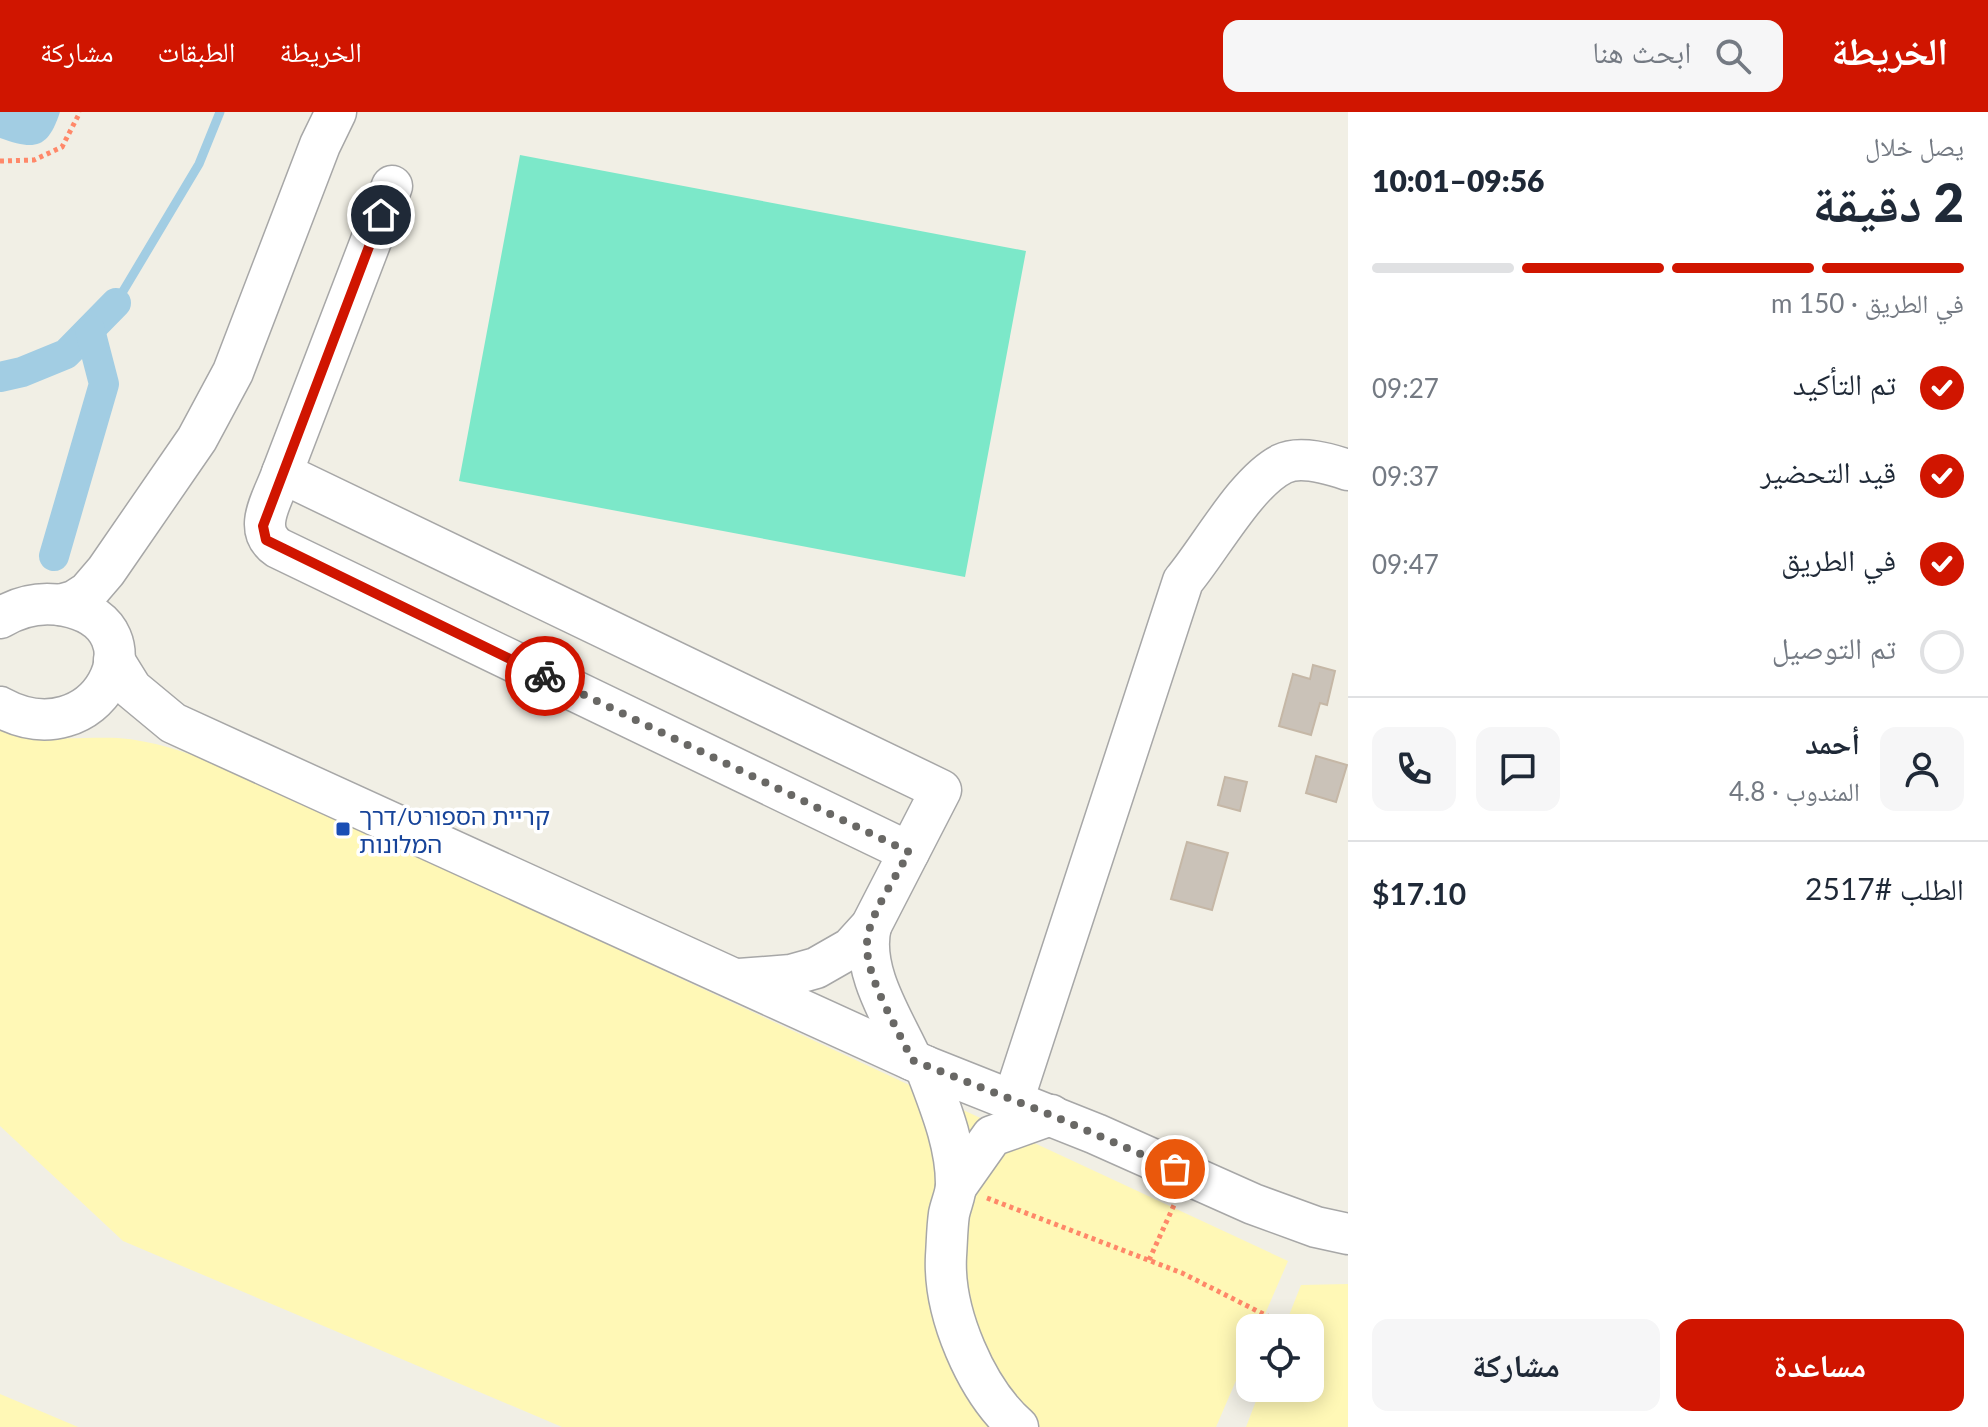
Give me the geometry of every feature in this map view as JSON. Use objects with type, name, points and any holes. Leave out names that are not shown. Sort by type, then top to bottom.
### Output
[{"type":"street","points":[[60,605],[88,592],[106,571],[197,439],[233,372],[320,145],[336,112]]},
{"type":"street","points":[[392,186],[263,526],[266,540],[909,852]]},
{"type":"street","points":[[1013,1101],[1183,581],[1250,489],[1283,463],[1322,462],[1348,470]]},
{"type":"street","points":[[282,473],[941,790],[871,926],[867,942],[874,976],[918,1063],[953,1148],[956,1187],[950,1212],[946,1261],[952,1304],[964,1349],[1007,1422]]},
{"type":"street","points":[[64,716],[98,698],[111,678],[107,642],[97,600],[106,571]]},
{"type":"street","points":[[4,614],[40,604],[80,610],[107,642],[119,672],[139,697],[173,723],[918,1063],[1051,1115],[1253,1204],[1316,1227],[1348,1234]]},
{"type":"street","points":[[0,707],[36,719],[117,715],[173,723]]},
{"type":"street","points":[[735,979],[765,980],[816,968],[851,948],[871,926]]},
{"type":"street","points":[[956,1187],[992,1136],[1051,1115]]},
{"type":"path","points":[[0,161],[34,160],[62,147],[80,112]]},
{"type":"path","points":[[956,1187],[1182,1273],[1263,1314]]},
{"type":"path","points":[[1149,1260],[1178,1197]]},
{"type":"sand","points":[[0,727],[26,736],[118,738],[147,742],[232,770],[1288,1261],[1265,1314],[1236,1314],[1236,1381],[1216,1427],[562,1427],[123,1241],[0,1126]]},
{"type":"sand","points":[[1348,1284],[1348,1427],[1246,1427],[1256,1402],[1324,1402],[1324,1314],[1290,1314],[1301,1285]]},
{"type":"sand","points":[[0,1394],[78,1427],[0,1427]]},
{"type":"green space","points":[[520,155],[1026,251],[965,577],[459,481]]},
{"type":"water","points":[[0,112],[60,112],[51,133],[32,145],[0,138]]},
{"type":"building","points":[[1313,665],[1335,671],[1327,705],[1320,703],[1311,735],[1279,726],[1293,674],[1310,679]]},
{"type":"building","points":[[1316,756],[1347,765],[1336,802],[1306,793]]},
{"type":"building","points":[[1225,777],[1247,782],[1240,811],[1218,805]]},
{"type":"building","points":[[1187,842],[1228,853],[1212,910],[1171,899]]},
{"type":"waterway","points":[[116,303],[199,164],[220,112]]},
{"type":"waterway","points":[[0,377],[22,372],[66,354],[116,303]]},
{"type":"waterway","points":[[54,556],[104,384],[90,330]]},
{"type":"way so far","points":[[545,676],[909,852],[871,926],[867,942],[874,976],[912,1060],[1051,1115],[1175,1169]]},
{"type":"place","name":"קריית הספורט/דרך המלונות","points":[[343,829]]},
{"type":"route","points":[[381,215],[263,526],[266,540],[545,676]]}]
